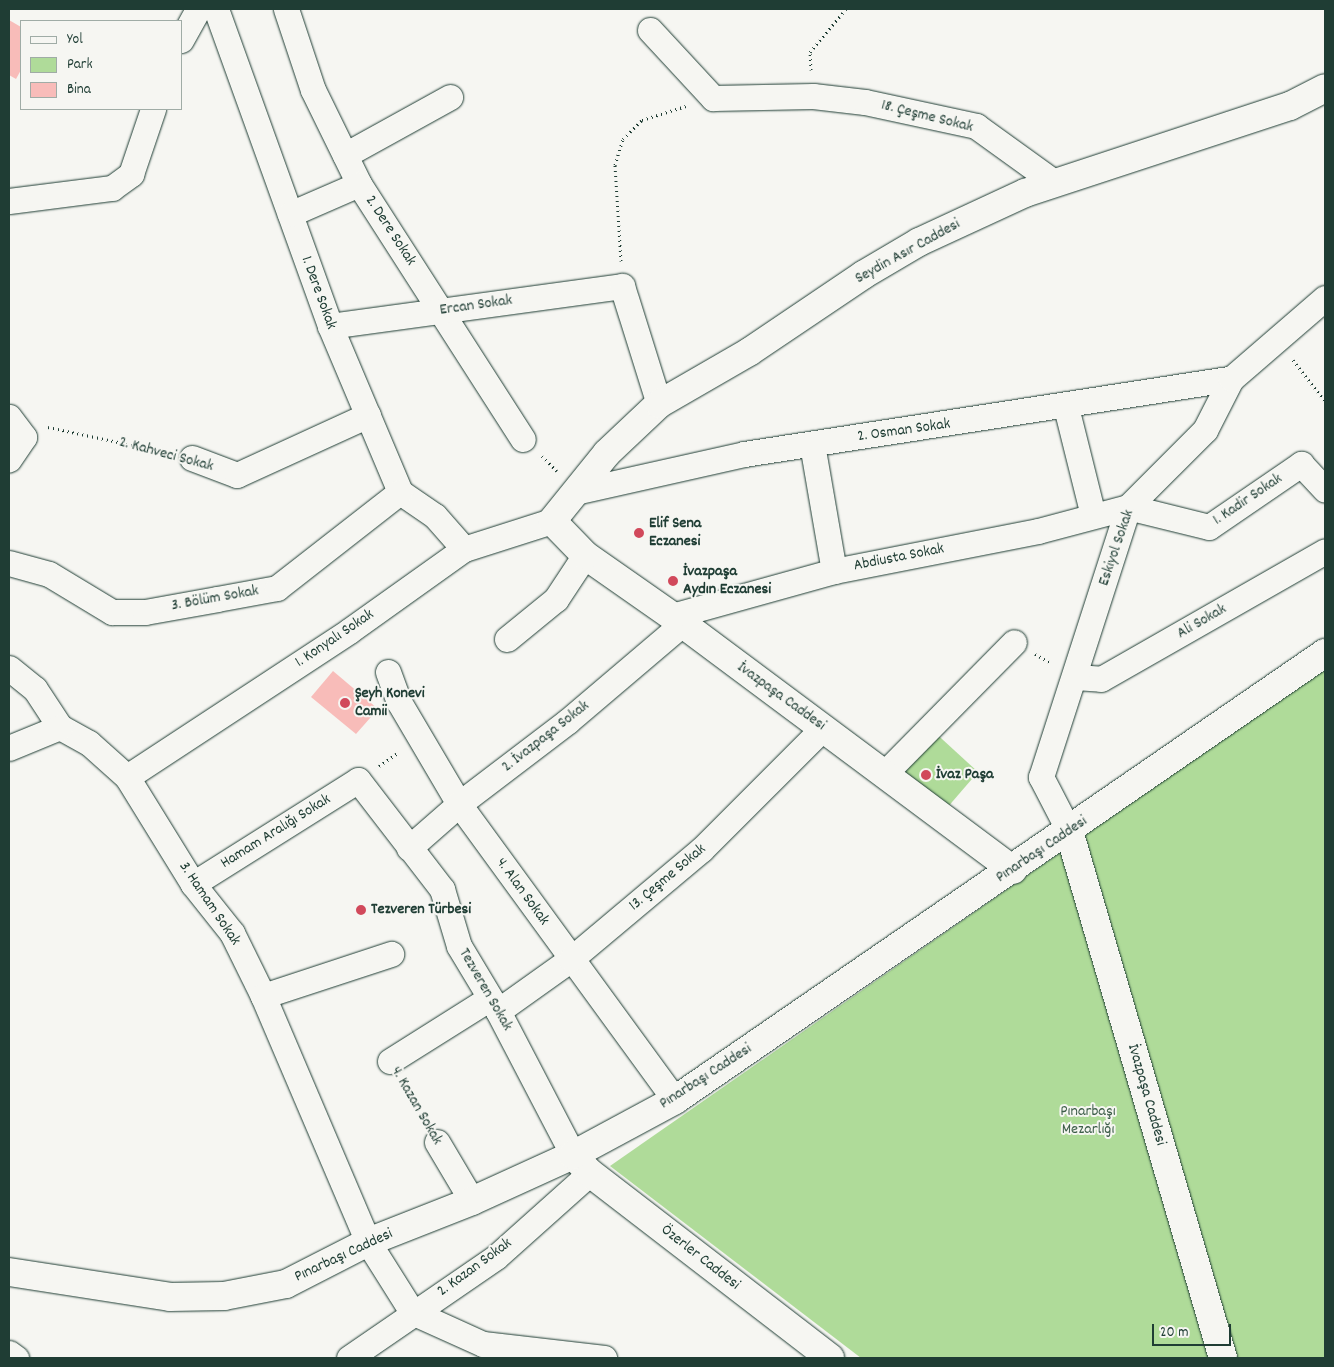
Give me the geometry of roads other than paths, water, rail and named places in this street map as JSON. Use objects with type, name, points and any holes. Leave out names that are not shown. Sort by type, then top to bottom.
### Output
[{"type":"main road","name":"Seydin Asır Caddesi","points":[[552,520],[579,491],[607,453],[660,404],[749,352],[863,275],[919,242],[1024,194],[1290,106],[1325,88]]},
{"type":"main road","name":"İvazpaşa Caddesi","points":[[552,520],[585,555],[677,620],[1013,870]]},
{"type":"main road","name":"Pınarbaşı Caddesi","points":[[9,1272],[170,1297],[224,1296],[286,1284],[368,1242],[472,1201],[581,1164],[1069,832],[1325,654]]},
{"type":"main road","name":"İvazpaşa Caddesi","points":[[1069,832],[1223,1358]]},
{"type":"main road","name":"Özerler Caddesi","points":[[581,1164],[830,1358]]},
{"type":"street","points":[[182,38],[198,9]]},
{"type":"street","name":"1. Dere Sokak","points":[[216,9],[330,326],[400,492]]},
{"type":"street","name":"2. Dere Sokak","points":[[286,9],[313,90],[359,184],[523,439]]},
{"type":"street","name":"18. Çeşme Sokak","points":[[650,30],[713,98],[813,96],[865,102],[976,126],[1055,184]]},
{"type":"street","points":[[345,154],[450,97]]},
{"type":"street","points":[[9,201],[112,188],[131,174],[153,110]]},
{"type":"street","points":[[290,214],[359,184]]},
{"type":"street","name":"Ercan Sokak","points":[[330,326],[622,286],[660,404]]},
{"type":"street","name":"Eskiyol Sokak","points":[[1069,832],[1041,777],[1075,677],[1128,507],[1205,430],[1231,379],[1325,298]]},
{"type":"street","name":"2. Osman Sokak","points":[[579,491],[744,454],[1066,407],[1231,379]]},
{"type":"street","points":[[1066,407],[1093,515]]},
{"type":"street","name":"2. Kahveci Sokak","points":[[192,458],[237,476],[368,415]]},
{"type":"street","points":[[9,459],[24,437],[11,418]]},
{"type":"street","points":[[812,444],[834,571]]},
{"type":"street","name":"1. Kadir Sokak","points":[[1128,507],[1209,527],[1301,464],[1325,490]]},
{"type":"street","points":[[400,492],[435,516],[464,549]]},
{"type":"street","name":"3. Bölüm Sokak","points":[[9,563],[49,574],[112,612],[145,612],[217,599],[277,588],[400,492]]},
{"type":"street","name":"Abdiusta Sokak","points":[[677,620],[834,571],[1038,531],[1128,507]]},
{"type":"street","name":"1. Konyalı Sokak","points":[[127,776],[349,631],[464,549],[552,520]]},
{"type":"street","name":"Ali Sokak","points":[[1075,677],[1101,679],[1325,551]]},
{"type":"street","points":[[508,639],[556,599],[585,555]]},
{"type":"street","name":"2. İvazpaşa Sokak","points":[[409,848],[459,804],[568,722],[677,620]]},
{"type":"street","points":[[884,774],[1014,642]]},
{"type":"street","name":"3. Hamam Sokak","points":[[9,668],[35,689],[60,727],[89,743],[127,776],[194,884],[232,933],[263,996],[368,1242],[412,1312]]},
{"type":"street","name":"4. Alan Sokak","points":[[388,672],[398,702],[459,804],[675,1100]]},
{"type":"street","points":[[9,748],[60,727]]},
{"type":"street","name":"13. Çeşme Sokak","points":[[494,1005],[571,959],[701,850],[823,728]]},
{"type":"street","name":"Hamam Aralığı Sokak","points":[[194,884],[358,780]]},
{"type":"street","name":"Tezveren Sokak","points":[[358,780],[442,889],[459,946],[494,1005],[581,1164]]},
{"type":"street","points":[[263,996],[391,954]]},
{"type":"street","name":"4. Kazan Sokak","points":[[390,1061],[494,1005]]},
{"type":"street","name":"4. Kazan Sokak","points":[[437,1142],[472,1201]]},
{"type":"street","name":"2. Kazan Sokak","points":[[357,1356],[412,1312],[496,1257],[581,1164]]},
{"type":"street","points":[[412,1312],[483,1344],[604,1358]]},
{"type":"street","points":[[9,1353],[16,1358]]},
{"type":"place","name":"Elif Sena Eczanesi","points":[[639,533]]},
{"type":"place","name":"İvazpaşa Aydın Eczanesi","points":[[673,581]]},
{"type":"place","name":"Şeyh Konevi Camii","points":[[345,703]]},
{"type":"place","name":"İvaz Paşa","points":[[926,775]]},
{"type":"place","name":"Tezveren Türbesi","points":[[361,910]]},
{"type":"park label","name":"Pınarbaşı Mezarlığı","points":[[1088,1121]]}]
